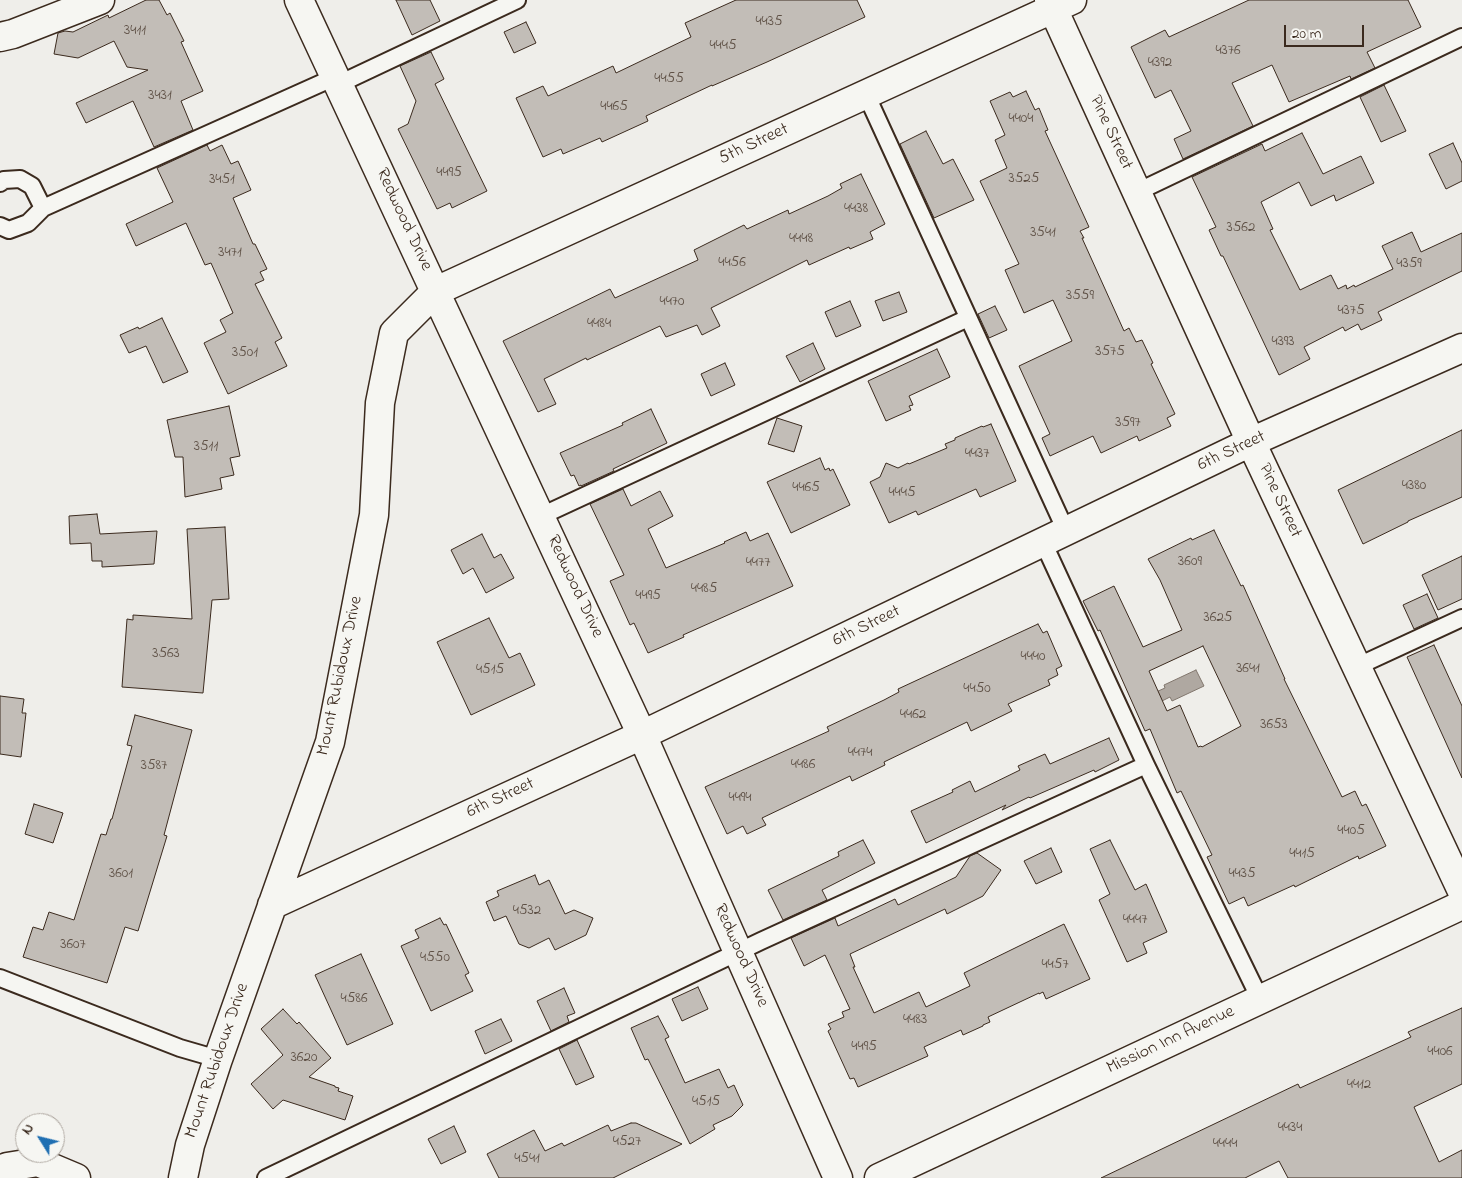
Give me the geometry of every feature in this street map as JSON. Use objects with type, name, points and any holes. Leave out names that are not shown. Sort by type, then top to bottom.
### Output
[{"type":"street","points":[[0,36],[12,34],[100,0]]},
{"type":"street","name":"Redwood Drive","points":[[299,0],[642,734],[838,1178]]},
{"type":"street","name":"5th Street","points":[[436,291],[866,94],[1058,3]]},
{"type":"street","name":"Pine Street","points":[[1058,3],[1137,192],[1251,442],[1462,891]]},
{"type":"street","name":"Mount Rubidoux Drive","points":[[182,1178],[190,1145],[218,1059],[330,742],[374,515],[380,403],[394,333],[436,291]]},
{"type":"street","name":"6th Street","points":[[272,904],[642,734],[1251,442],[1462,348]]},
{"type":"street","name":"Mission Inn Avenue","points":[[880,1178],[1462,905]]},
{"type":"street","points":[[0,1172],[7,1167],[38,1162],[76,1178]]},
{"type":"lane","points":[[0,226],[9,230],[28,223],[43,208],[517,0]]},
{"type":"lane","points":[[1137,192],[1462,37]]},
{"type":"lane","points":[[866,94],[968,318],[1146,765],[1260,999]]},
{"type":"lane","points":[[0,183],[4,180],[20,178],[32,186],[43,208]]},
{"type":"lane","points":[[541,516],[968,318]]},
{"type":"lane","points":[[1356,666],[1462,618]]},
{"type":"lane","points":[[266,1178],[738,951],[1146,765]]},
{"type":"lane","points":[[0,978],[180,1048],[218,1059]]},
{"type":"shaded area","points":[[1196,670],[1204,686],[1172,701],[1170,697],[1160,702],[1156,692],[1165,688],[1164,685]]},
{"type":"building","points":[[146,0],[159,0],[167,15],[170,13],[184,41],[181,42],[203,91],[181,101],[193,130],[154,147],[133,101],[86,123],[76,103],[148,70],[127,67],[114,41],[78,58],[54,54],[58,33],[65,31],[73,32],[108,15],[109,18]]},
{"type":"building","points":[[396,0],[430,0],[440,21],[412,35]]},
{"type":"building","points":[[736,0],[857,0],[865,17],[646,116],[648,121],[602,142],[600,138],[563,154],[561,149],[543,157],[516,98],[543,86],[548,96],[613,66],[616,73],[691,37],[685,23]]},
{"type":"building","points":[[1249,0],[1408,0],[1421,27],[1367,52],[1375,68],[1351,79],[1350,76],[1289,102],[1272,65],[1232,83],[1253,126],[1183,159],[1174,139],[1191,131],[1171,90],[1155,98],[1131,47],[1165,30],[1169,37]]},
{"type":"building","points":[[526,22],[536,43],[514,53],[504,32]]},
{"type":"building","points":[[431,52],[444,79],[435,84],[487,191],[452,208],[450,203],[437,209],[398,129],[408,124],[416,101],[400,66]]},
{"type":"building","points":[[1384,85],[1406,131],[1381,142],[1360,97]]},
{"type":"building","points":[[1026,91],[1035,110],[1039,108],[1048,130],[1045,131],[1089,227],[1080,231],[1084,238],[1082,238],[1124,331],[1129,328],[1136,342],[1142,340],[1153,363],[1151,364],[1175,414],[1167,418],[1171,426],[1139,441],[1137,436],[1101,453],[1093,436],[1050,456],[1042,438],[1050,434],[1019,366],[1072,341],[1053,300],[1024,313],[1005,270],[1019,264],[980,181],[1007,168],[995,140],[1005,135],[990,101],[1010,92],[1013,97]]},
{"type":"building","points":[[926,131],[943,164],[953,159],[974,200],[934,218],[900,144]]},
{"type":"building","points":[[1302,133],[1323,174],[1361,156],[1374,183],[1336,201],[1334,195],[1311,206],[1299,182],[1261,202],[1273,229],[1270,230],[1300,290],[1331,275],[1338,289],[1346,285],[1347,289],[1393,269],[1382,246],[1412,232],[1421,252],[1462,233],[1462,271],[1378,312],[1382,320],[1361,330],[1358,324],[1345,331],[1343,327],[1304,347],[1310,359],[1279,375],[1209,230],[1216,227],[1192,177],[1262,144],[1265,151]]},
{"type":"building","points":[[1453,143],[1462,163],[1462,181],[1446,189],[1429,154]]},
{"type":"building","points":[[207,145],[210,151],[222,145],[231,164],[238,161],[251,190],[233,198],[253,244],[255,244],[267,269],[260,272],[264,280],[255,284],[282,338],[275,342],[287,366],[228,394],[204,343],[226,332],[220,320],[233,313],[211,263],[205,265],[186,223],[136,246],[126,224],[173,202],[157,168]]},
{"type":"building","points":[[861,174],[885,224],[870,232],[873,239],[850,249],[849,247],[809,265],[807,260],[711,308],[720,326],[702,335],[697,325],[666,337],[660,326],[587,360],[586,358],[544,379],[556,404],[538,412],[503,341],[610,289],[615,298],[698,260],[694,250],[744,225],[747,229],[788,210],[789,214],[828,196],[842,188],[840,184]]},
{"type":"building","points":[[899,292],[907,312],[883,321],[875,301]]},
{"type":"building","points":[[850,301],[861,326],[836,337],[825,312]]},
{"type":"building","points":[[995,306],[1007,330],[989,338],[978,314]]},
{"type":"building","points":[[162,318],[188,372],[163,383],[146,346],[129,353],[120,335],[138,327],[139,329]]},
{"type":"building","points":[[813,343],[825,369],[800,382],[786,356]]},
{"type":"building","points":[[937,349],[950,377],[909,396],[913,405],[909,406],[911,410],[886,421],[868,381]]},
{"type":"building","points":[[725,363],[735,385],[711,396],[701,374]]},
{"type":"building","points":[[229,406],[240,456],[230,458],[234,475],[220,478],[222,489],[185,497],[183,457],[175,457],[167,420]]},
{"type":"building","points":[[651,409],[667,443],[613,469],[614,471],[579,486],[574,475],[571,476],[560,453],[623,425],[622,423]]},
{"type":"building","points":[[777,418],[802,426],[794,452],[768,444]]},
{"type":"building","points":[[991,424],[1016,481],[980,497],[976,489],[918,515],[916,511],[889,523],[870,482],[880,477],[886,463],[898,468],[909,464],[947,448],[945,444],[955,440],[955,438]]},
{"type":"building","points":[[1462,430],[1462,497],[1363,544],[1338,490]]},
{"type":"building","points":[[820,458],[825,470],[829,468],[830,471],[833,469],[850,505],[791,533],[767,482]]},
{"type":"building","points":[[623,489],[631,506],[660,491],[673,516],[648,529],[666,568],[746,532],[750,541],[768,533],[793,586],[683,635],[684,637],[648,653],[634,623],[630,625],[610,581],[624,575],[590,504]]},
{"type":"building","points":[[97,514],[100,534],[157,531],[154,564],[102,567],[102,561],[92,561],[91,543],[70,544],[69,516]]},
{"type":"building","points":[[225,527],[229,599],[212,600],[203,693],[122,687],[127,619],[133,620],[133,615],[192,619],[187,529]]},
{"type":"building","points":[[1214,530],[1241,586],[1243,585],[1284,679],[1342,797],[1355,791],[1362,806],[1366,804],[1386,846],[1359,859],[1358,856],[1295,887],[1294,885],[1248,906],[1244,897],[1229,904],[1207,857],[1212,855],[1181,791],[1177,793],[1150,729],[1145,731],[1100,630],[1098,631],[1083,601],[1114,586],[1143,647],[1182,630],[1160,580],[1148,559],[1191,538],[1192,540]],"holes":[[[1203,646],[1241,726],[1202,747],[1198,747],[1180,705],[1167,711],[1149,671]]]},
{"type":"building","points":[[482,534],[494,558],[501,554],[514,578],[486,593],[473,568],[463,574],[451,550]]},
{"type":"building","points":[[1462,556],[1462,599],[1438,610],[1422,575]]},
{"type":"building","points":[[1427,594],[1438,618],[1414,629],[1403,605]]},
{"type":"building","points":[[489,618],[509,658],[520,653],[535,685],[471,715],[437,642]]},
{"type":"building","points":[[1038,624],[1043,633],[1047,631],[1062,666],[1056,669],[1058,675],[1048,680],[1050,685],[1008,704],[1012,711],[971,731],[967,722],[884,762],[885,765],[852,781],[850,776],[762,818],[766,825],[747,834],[743,826],[727,834],[705,787],[829,731],[827,727],[899,692],[898,689]]},
{"type":"building","points":[[1434,645],[1462,706],[1462,778],[1407,657]]},
{"type":"building","points":[[0,696],[24,699],[22,713],[26,713],[21,757],[0,754]]},
{"type":"building","points":[[135,715],[192,730],[164,835],[167,836],[138,931],[125,927],[107,983],[23,957],[33,927],[43,930],[49,912],[74,920],[101,834],[106,835],[112,819],[132,746],[127,745]]},
{"type":"building","points":[[1109,738],[1119,760],[1095,772],[1094,770],[1002,810],[1006,805],[926,843],[911,811],[953,792],[952,790],[970,781],[975,792],[1020,770],[1018,766],[1045,754],[1050,764]]},
{"type":"building","points":[[34,804],[63,813],[53,843],[25,834]]},
{"type":"building","points":[[863,840],[875,863],[822,890],[827,900],[783,920],[768,890],[839,856],[838,852]]},
{"type":"building","points":[[1110,840],[1135,890],[1146,884],[1167,932],[1143,943],[1147,953],[1127,962],[1099,900],[1110,894],[1090,849]]},
{"type":"building","points":[[1051,848],[1062,872],[1036,884],[1024,861]]},
{"type":"building","points":[[977,853],[1001,870],[983,896],[947,914],[945,909],[850,954],[855,967],[853,967],[874,1013],[919,992],[926,1007],[970,986],[964,973],[1064,924],[1090,979],[1046,999],[1043,992],[1039,993],[988,1017],[990,1022],[983,1026],[963,1035],[961,1030],[924,1047],[928,1056],[858,1087],[854,1078],[850,1079],[828,1031],[831,1029],[828,1024],[844,1017],[842,1012],[850,1009],[825,955],[804,966],[791,938],[835,918],[838,926],[895,899],[898,905],[956,877],[970,856]]},
{"type":"building","points":[[535,875],[539,885],[549,880],[565,914],[574,910],[593,918],[586,935],[555,950],[549,938],[529,948],[519,944],[506,916],[494,921],[486,902],[499,896],[497,891]]},
{"type":"building","points":[[440,918],[444,925],[446,924],[469,973],[465,975],[473,991],[431,1011],[401,946],[419,938],[415,930]]},
{"type":"building","points":[[361,954],[393,1024],[347,1045],[315,975]]},
{"type":"building","points":[[698,987],[708,1009],[682,1021],[672,999]]},
{"type":"building","points":[[564,988],[575,1013],[567,1016],[569,1022],[551,1031],[537,1001]]},
{"type":"building","points":[[1462,1008],[1462,1084],[1414,1107],[1439,1162],[1462,1150],[1462,1178],[1288,1178],[1279,1161],[1245,1178],[1101,1178],[1298,1084],[1300,1088],[1411,1037],[1408,1032]]},
{"type":"building","points":[[283,1009],[297,1024],[299,1022],[331,1058],[309,1077],[335,1086],[339,1088],[338,1091],[353,1096],[345,1120],[283,1100],[273,1109],[251,1084],[283,1055],[261,1029]]},
{"type":"building","points":[[658,1016],[669,1037],[665,1039],[685,1083],[719,1069],[728,1088],[734,1085],[743,1105],[732,1116],[713,1125],[715,1129],[690,1144],[648,1059],[645,1060],[631,1028]]},
{"type":"building","points":[[501,1019],[512,1041],[485,1054],[475,1031]]},
{"type":"building","points":[[577,1040],[594,1077],[576,1085],[559,1049]]},
{"type":"building","points":[[631,1123],[636,1123],[682,1144],[613,1178],[499,1178],[487,1154],[534,1130],[545,1151],[562,1143],[564,1146],[608,1125],[611,1131]]},
{"type":"building","points":[[454,1126],[466,1152],[441,1164],[428,1139]]}]
